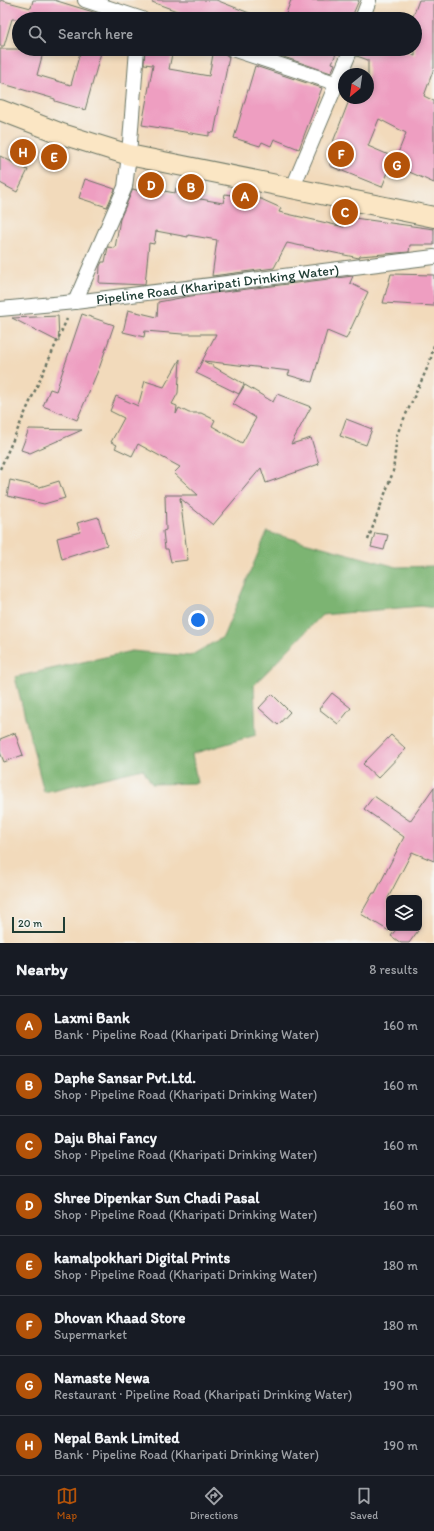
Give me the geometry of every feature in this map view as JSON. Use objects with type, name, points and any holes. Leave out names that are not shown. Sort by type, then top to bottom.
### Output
[{"type":"main road","points":[[0,110],[62,134],[129,155],[293,187],[434,217]]},
{"type":"street","points":[[85,0],[120,12]]},
{"type":"street","points":[[365,12],[369,0]]},
{"type":"street","points":[[75,302],[124,187],[129,155],[136,56]]},
{"type":"street","points":[[253,56],[338,84],[293,187]]},
{"type":"street","points":[[344,68],[348,56]]},
{"type":"street","name":"Pipeline Road (Kharipati Drinking Water)","points":[[0,309],[75,302],[434,257]]},
{"type":"path","points":[[0,469],[75,302]]},
{"type":"path","points":[[368,540],[393,472],[397,434],[430,362],[434,345]]},
{"type":"green space","points":[[267,532],[397,567],[434,566],[434,608],[421,606],[322,615],[254,685],[256,735],[192,754],[197,783],[152,784],[143,769],[44,792],[15,677],[132,651],[190,656],[223,637]]},
{"type":"building","points":[[0,0],[31,8],[33,0],[54,0],[93,12],[12,12],[12,19],[4,46],[0,46]]},
{"type":"building","points":[[152,0],[216,0],[247,12],[180,12],[152,2]]},
{"type":"building","points":[[291,0],[359,0],[354,12],[287,12]]},
{"type":"building","points":[[419,0],[434,0],[434,68],[424,96],[434,101],[434,183],[405,170],[402,175],[389,170],[382,187],[330,166],[331,147],[348,104],[374,104],[374,68],[368,68],[368,60],[357,56],[422,56],[422,12],[415,12]],"holes":[[[379,119],[406,133],[396,158],[368,146]]]},
{"type":"building","points":[[0,49],[12,49],[12,56],[42,56],[37,75],[71,85],[79,56],[100,56],[85,110],[55,101],[55,99],[0,83]]},
{"type":"building","points":[[145,56],[172,56],[169,69],[209,76],[213,56],[229,57],[214,133],[209,132],[209,136],[142,125],[153,65],[144,64]]},
{"type":"building","points":[[281,56],[335,56],[332,63],[335,64],[331,73]]},
{"type":"building","points":[[255,66],[322,88],[299,149],[274,139],[271,146],[262,142],[260,146],[234,138]]},
{"type":"building","points":[[0,156],[28,170],[17,192],[0,183]]},
{"type":"building","points":[[85,179],[115,189],[107,207],[79,198]]},
{"type":"building","points":[[176,188],[196,192],[195,198],[223,203],[225,194],[261,199],[281,208],[279,212],[344,227],[347,217],[434,229],[434,245],[410,245],[409,252],[360,256],[359,258],[287,243],[274,268],[212,276],[217,240],[188,235],[188,237],[156,231],[154,244],[149,243],[145,285],[99,283],[100,266],[102,262],[105,262],[108,247],[115,248],[120,219],[133,189],[152,195],[153,189],[175,193]]},
{"type":"building","points":[[391,274],[434,275],[434,306],[383,303]]},
{"type":"building","points":[[353,276],[350,283],[368,292],[346,339],[327,331],[312,382],[288,375],[290,371],[204,361],[244,384],[239,394],[196,373],[216,334],[182,334],[145,331],[144,337],[123,332],[128,310],[157,317],[158,302],[191,296]]},
{"type":"building","points":[[82,314],[114,325],[100,366],[77,420],[43,406],[50,389],[56,391]]},
{"type":"building","points":[[58,316],[59,342],[12,318]]},
{"type":"building","points":[[180,359],[178,393],[172,404],[177,406],[176,414],[179,408],[189,413],[201,413],[215,420],[212,426],[242,443],[256,418],[233,404],[245,385],[273,402],[277,394],[311,407],[291,444],[311,438],[319,464],[266,483],[261,468],[213,525],[180,498],[188,560],[171,562],[168,549],[165,549],[163,531],[166,530],[165,495],[198,495],[174,473],[180,467],[138,444],[132,456],[115,448],[117,445],[111,442],[124,418],[110,411],[116,396],[138,406],[145,381],[164,387]]},
{"type":"building","points":[[346,419],[372,429],[366,445],[340,436]]},
{"type":"building","points":[[29,429],[82,430],[30,453],[21,450]]},
{"type":"building","points":[[10,480],[40,487],[59,481],[65,498],[44,504],[7,496]]},
{"type":"building","points":[[98,517],[107,545],[62,559],[57,538],[80,532],[77,523]]},
{"type":"building","points":[[375,533],[388,535],[384,550],[371,547]]},
{"type":"building","points":[[332,693],[351,708],[338,724],[319,709]]},
{"type":"building","points":[[272,694],[290,712],[278,725],[259,708]]},
{"type":"building","points":[[15,733],[23,755],[4,762],[0,752],[0,739]]},
{"type":"building","points":[[391,735],[406,749],[378,778],[363,764]]},
{"type":"building","points":[[434,787],[434,861],[412,852],[390,895],[386,895],[386,929],[361,914],[373,893],[375,893],[404,837],[364,809],[374,796],[410,821]]},
{"type":"building","points":[[395,931],[418,931],[409,943],[401,943],[391,936]]},
{"type":"place","name":"Nepal Bank Limited","points":[[23,152]]},
{"type":"place","name":"Dhovan Khaad Store","points":[[341,154]]},
{"type":"place","name":"kamalpokhari Digital Prints","points":[[54,157]]},
{"type":"place","name":"Namaste Newa","points":[[397,165]]},
{"type":"place","name":"Shree Dipenkar Sun Chadi Pasal","points":[[151,185]]},
{"type":"place","name":"Daphe Sansar Pvt.Ltd.","points":[[191,187]]},
{"type":"place","name":"Laxmi Bank","points":[[245,196]]},
{"type":"place","name":"Daju Bhai Fancy","points":[[345,212]]}]
